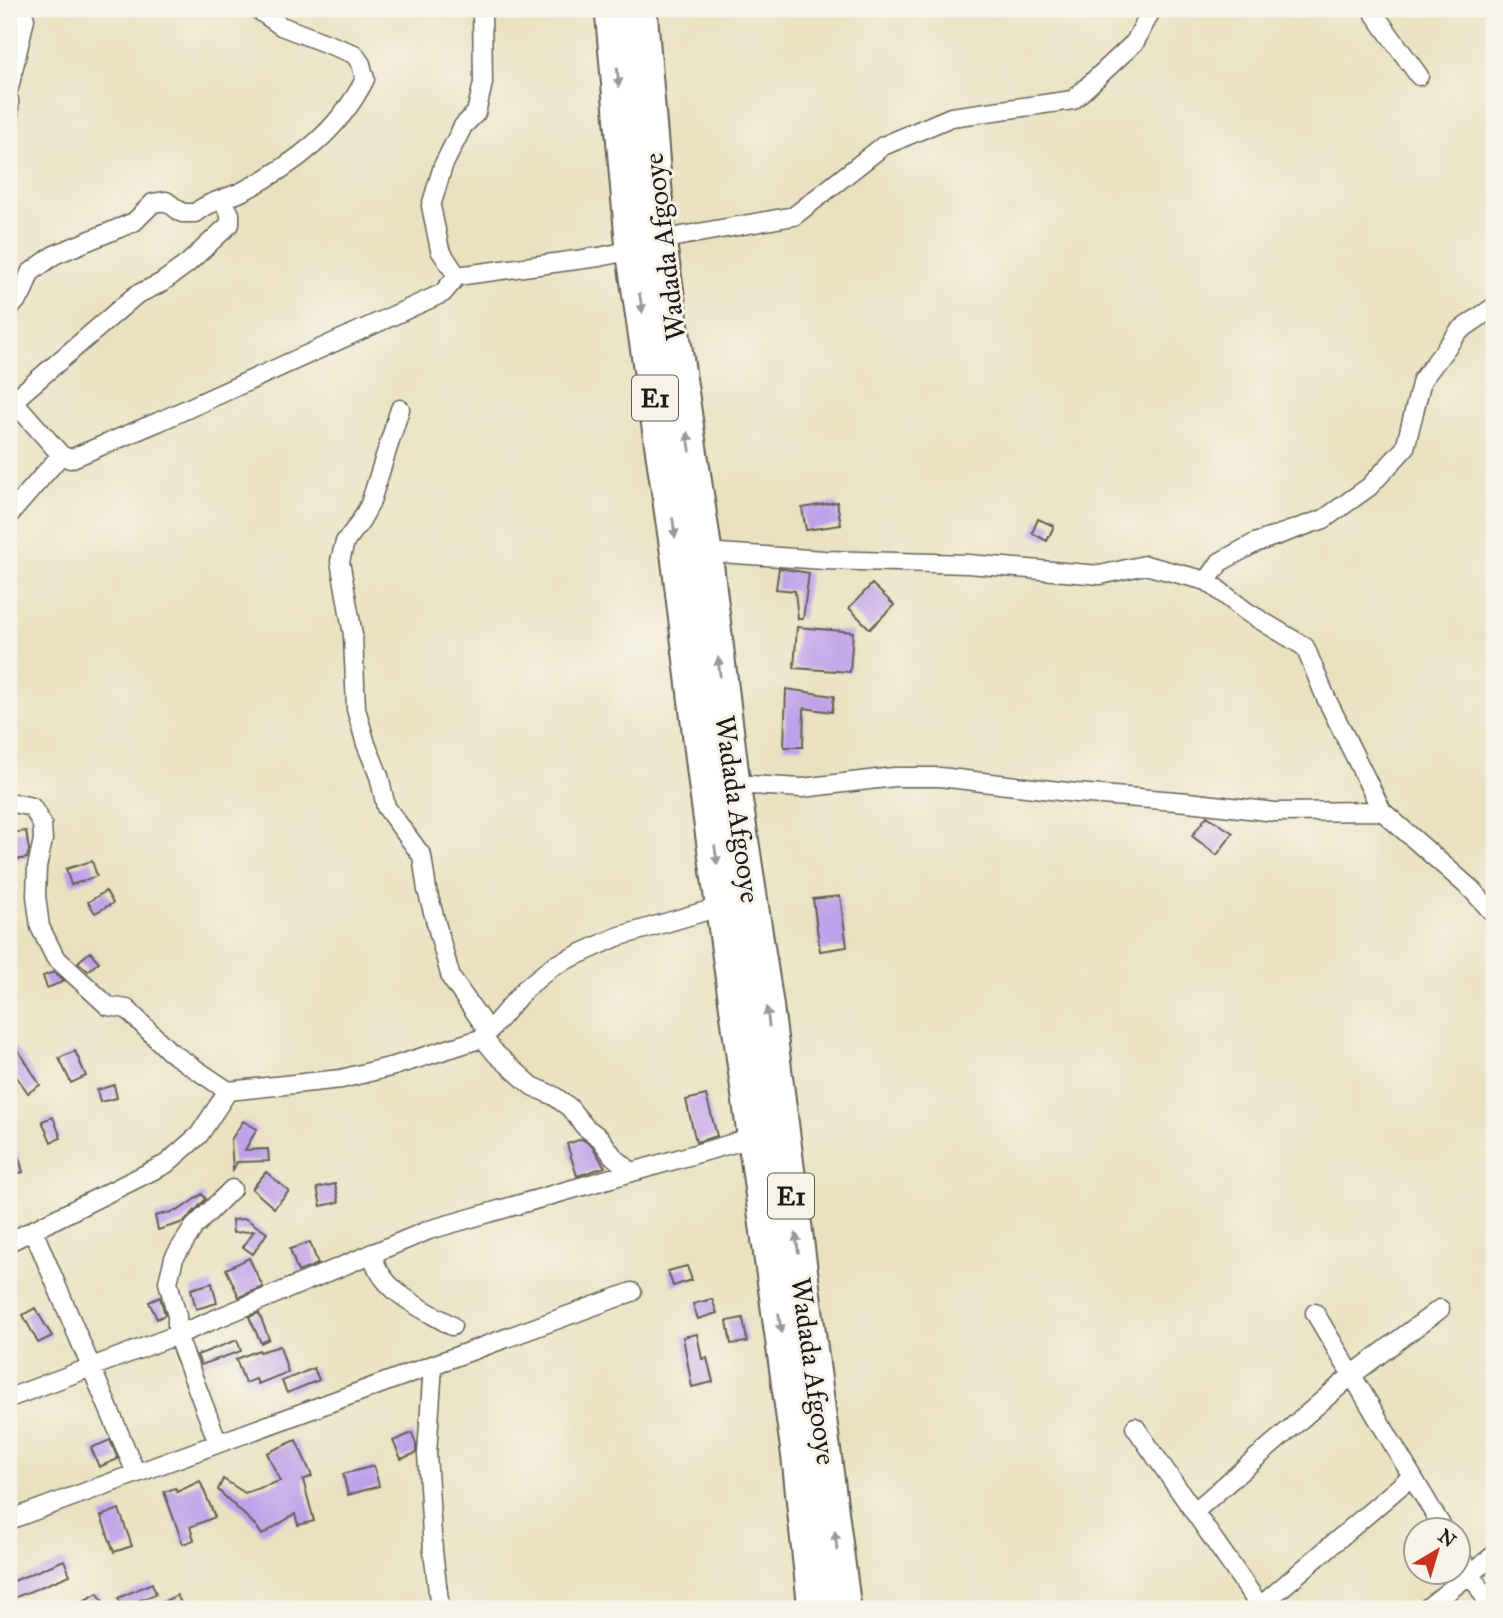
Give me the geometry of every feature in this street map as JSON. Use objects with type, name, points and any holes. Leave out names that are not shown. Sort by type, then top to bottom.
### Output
[{"type":"highway","name":"Wadada Afgooye","points":[[612,9],[646,245],[678,556],[799,1459],[816,1609]]},
{"type":"highway","name":"Wadada Afgooye","points":[[639,9],[646,245],[705,552],[733,784],[768,1016],[844,1609]]},
{"type":"street","points":[[9,88],[25,19],[22,9]]},
{"type":"street","points":[[9,309],[22,294],[30,273],[54,256],[134,222],[153,203],[166,201],[182,212],[195,213],[206,203],[223,201],[299,159],[335,125],[354,100],[365,79],[354,54],[281,26],[257,9]]},
{"type":"street","points":[[457,276],[440,250],[431,206],[443,166],[463,127],[476,113],[483,83],[482,9]]},
{"type":"street","points":[[223,201],[230,214],[230,224],[187,264],[161,284],[136,295],[11,399],[61,455],[70,458],[158,422],[443,293],[457,276],[646,245],[794,216],[883,146],[951,117],[1073,100],[1135,42],[1152,9]]},
{"type":"street","points":[[1371,9],[1419,76]]},
{"type":"street","points":[[9,100],[9,123]]},
{"type":"street","points":[[1207,581],[1220,562],[1255,543],[1324,519],[1369,487],[1405,448],[1422,380],[1459,331],[1494,307]]},
{"type":"street","points":[[400,409],[370,503],[345,542],[340,561],[353,635],[356,709],[366,744],[379,776],[386,807],[422,856],[427,890],[451,978],[496,1054],[532,1086],[554,1096],[569,1107],[585,1127],[600,1138],[613,1156],[631,1172]]},
{"type":"street","points":[[9,514],[61,455]]},
{"type":"street","points":[[705,552],[824,560],[968,564],[1100,575],[1145,565],[1207,581],[1247,612],[1305,648],[1326,698],[1382,811],[1472,890],[1494,914]]},
{"type":"street","points":[[733,784],[802,788],[894,777],[940,777],[1275,812],[1382,811]]},
{"type":"street","points":[[9,802],[32,807],[42,824],[43,840],[37,867],[36,896],[40,927],[55,957],[108,1006],[127,1009],[169,1051],[228,1091],[341,1079],[394,1066],[486,1035],[525,989],[553,966],[617,937],[723,906]]},
{"type":"street","points":[[9,1242],[166,1164],[199,1135],[228,1091]]},
{"type":"street","points":[[9,1398],[177,1335],[429,1230],[755,1137]]},
{"type":"street","points":[[218,1443],[177,1335],[177,1316],[168,1282],[174,1258],[194,1227],[232,1189]]},
{"type":"street","points":[[33,1230],[136,1473]]},
{"type":"street","points":[[372,1253],[380,1276],[392,1289],[452,1326]]},
{"type":"street","points":[[9,1520],[632,1292]]},
{"type":"street","points":[[1194,1512],[1352,1376],[1440,1309]]},
{"type":"street","points":[[1315,1313],[1435,1516]]},
{"type":"street","points":[[433,1365],[427,1454],[433,1551],[440,1609]]},
{"type":"street","points":[[1135,1427],[1260,1609],[1412,1476]]},
{"type":"street","points":[[1472,1572],[1494,1555]]},
{"type":"street","points":[[1472,1577],[1492,1609]]},
{"type":"street","points":[[1426,1609],[1455,1586]]},
{"type":"building","points":[[837,502],[841,525],[806,530],[802,508]]},
{"type":"building","points":[[1038,519],[1054,526],[1047,541],[1032,533]]},
{"type":"building","points":[[779,568],[809,573],[803,619],[798,619],[795,591],[776,589]]},
{"type":"building","points":[[872,584],[894,605],[870,629],[849,608]]},
{"type":"building","points":[[797,627],[853,632],[850,672],[794,668]]},
{"type":"building","points":[[786,689],[834,696],[832,712],[804,708],[803,747],[784,747]]},
{"type":"building","points":[[1207,816],[1233,833],[1217,855],[1192,836]]},
{"type":"building","points":[[26,831],[29,850],[27,858],[14,860],[10,833]]},
{"type":"building","points":[[92,861],[97,876],[71,885],[66,869]]},
{"type":"building","points":[[106,891],[113,903],[95,913],[88,902]]},
{"type":"building","points":[[840,896],[847,947],[820,951],[813,899]]},
{"type":"building","points":[[90,952],[99,962],[88,971],[78,962]]},
{"type":"building","points":[[54,972],[65,981],[47,988],[43,976]]},
{"type":"building","points":[[9,1040],[40,1085],[28,1093],[9,1066]]},
{"type":"building","points":[[75,1051],[86,1076],[71,1083],[59,1058]]},
{"type":"building","points":[[114,1085],[117,1098],[100,1102],[97,1090]]},
{"type":"building","points":[[706,1095],[717,1136],[696,1142],[686,1100]]},
{"type":"building","points":[[53,1117],[61,1138],[51,1142],[42,1121]]},
{"type":"building","points":[[243,1121],[257,1129],[245,1150],[268,1149],[269,1161],[237,1162],[233,1170],[231,1140]]},
{"type":"building","points":[[12,1135],[23,1172],[11,1175],[9,1136]]},
{"type":"building","points":[[582,1139],[592,1146],[605,1167],[577,1176],[567,1144]]},
{"type":"building","points":[[266,1172],[289,1191],[274,1208],[252,1189]]},
{"type":"building","points":[[335,1184],[339,1202],[321,1206],[317,1188]]},
{"type":"building","points":[[202,1194],[206,1199],[184,1222],[158,1230],[155,1216],[179,1210]]},
{"type":"building","points":[[246,1219],[267,1233],[253,1254],[243,1247],[254,1231],[233,1233],[232,1220]]},
{"type":"building","points":[[310,1242],[318,1264],[298,1272],[290,1249]]},
{"type":"building","points":[[249,1258],[263,1287],[239,1297],[226,1269]]},
{"type":"building","points":[[687,1266],[692,1280],[673,1286],[668,1271]]},
{"type":"building","points":[[212,1283],[217,1303],[196,1309],[191,1289]]},
{"type":"building","points":[[160,1297],[165,1315],[157,1319],[149,1302]]},
{"type":"building","points":[[712,1299],[717,1313],[698,1319],[693,1304]]},
{"type":"building","points":[[35,1308],[52,1336],[38,1343],[23,1315]]},
{"type":"building","points":[[259,1313],[269,1339],[261,1343],[249,1317]]},
{"type":"building","points":[[743,1318],[747,1342],[731,1344],[727,1321]]},
{"type":"building","points":[[697,1334],[702,1359],[707,1358],[713,1382],[692,1387],[683,1337]]},
{"type":"building","points":[[237,1340],[241,1351],[201,1365],[197,1355]]},
{"type":"building","points":[[280,1346],[288,1372],[258,1384],[256,1379],[245,1383],[236,1359],[259,1350],[260,1352]]},
{"type":"building","points":[[314,1368],[319,1380],[287,1393],[282,1381]]},
{"type":"building","points":[[412,1433],[416,1453],[401,1459],[393,1441]]},
{"type":"building","points":[[110,1440],[118,1459],[99,1467],[91,1448]]},
{"type":"building","points":[[296,1440],[312,1476],[303,1480],[314,1521],[298,1525],[295,1514],[262,1535],[218,1490],[223,1479],[245,1493],[280,1481],[267,1453]]},
{"type":"building","points":[[374,1466],[379,1486],[348,1495],[343,1474]]},
{"type":"building","points":[[200,1481],[215,1517],[190,1527],[194,1540],[183,1544],[164,1492],[175,1488],[177,1492]]},
{"type":"building","points":[[119,1509],[132,1546],[114,1552],[101,1516]]},
{"type":"building","points":[[64,1560],[70,1575],[9,1600],[9,1583]]},
{"type":"building","points":[[152,1583],[156,1594],[122,1607],[118,1598]]},
{"type":"building","points":[[98,1593],[107,1609],[88,1609],[83,1601]]},
{"type":"building","points":[[177,1595],[184,1609],[149,1609]]}]
